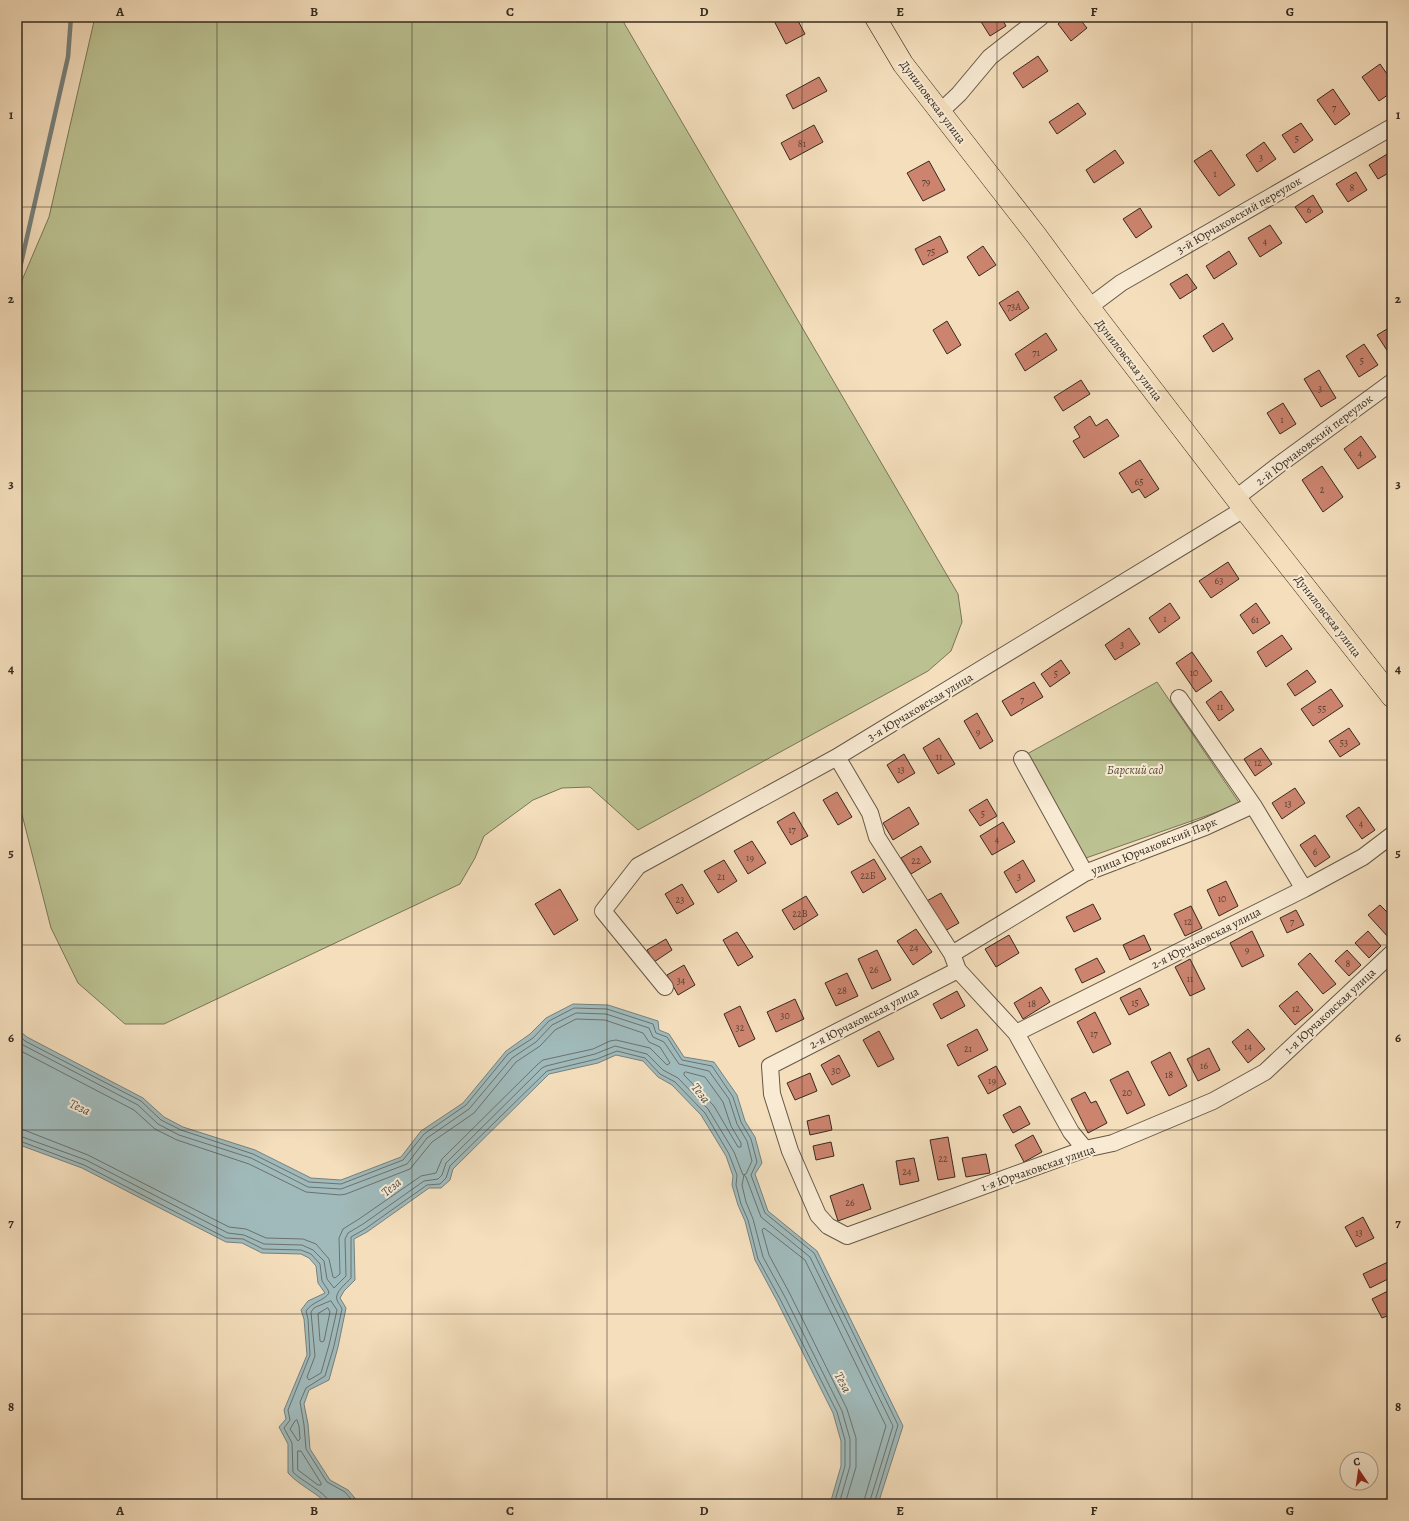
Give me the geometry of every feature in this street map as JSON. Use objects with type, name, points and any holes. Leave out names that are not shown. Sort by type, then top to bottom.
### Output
[{"type":"main road","name":"Дуниловская улица","points":[[875,17],[903,64],[1036,235],[1089,308],[1240,504],[1392,697]]},
{"type":"street","points":[[940,112],[959,94],[990,57],[1041,17]]},
{"type":"street","name":"3-й Юрчаковский переулок","points":[[1089,308],[1121,283],[1392,126]]},
{"type":"street","name":"2-й Юрчаковский переулок","points":[[1240,504],[1280,464],[1392,382]]},
{"type":"street","name":"3-я Юрчаковская улица","points":[[665,987],[603,911],[638,866],[837,757],[1240,504]]},
{"type":"street","points":[[1179,698],[1253,805],[1304,889]]},
{"type":"street","points":[[837,757],[870,813],[877,837],[952,954],[958,970],[1016,1034],[1071,1132],[1084,1149]]},
{"type":"street","name":"улица Юрчаковский Парк","points":[[1022,759],[1085,873],[1205,827],[1253,805]]},
{"type":"street","name":"2-я Юрчаковская улица","points":[[1016,1034],[1304,889],[1362,857],[1392,835]]},
{"type":"street","points":[[952,954],[1085,873]]},
{"type":"street","name":"1-я Юрчаковская улица","points":[[770,1066],[772,1094],[790,1151],[818,1215],[828,1226],[847,1236],[1084,1149],[1113,1143],[1213,1101],[1265,1072],[1392,953]]},
{"type":"street","name":"2-я Юрчаковская улица","points":[[770,1066],[958,970]]},
{"type":"green space","points":[[95,17],[624,17],[624,23],[958,594],[962,622],[951,651],[928,671],[638,830],[590,787],[562,788],[533,800],[484,836],[475,858],[460,884],[164,1024],[125,1024],[78,983],[51,928],[17,795],[17,292],[49,217]]},
{"type":"green space","name":"Барский сад","points":[[1157,682],[1240,804],[1086,858],[1027,754]]},
{"type":"water","name":"Теза","points":[[573,1004],[608,1005],[658,1021],[659,1030],[669,1034],[684,1057],[714,1062],[737,1095],[745,1121],[755,1137],[762,1163],[755,1174],[768,1211],[817,1251],[903,1426],[878,1504],[830,1504],[841,1466],[841,1441],[833,1413],[755,1260],[745,1221],[732,1185],[733,1176],[726,1156],[701,1115],[672,1085],[658,1077],[643,1061],[616,1055],[598,1063],[549,1074],[453,1169],[450,1180],[441,1188],[429,1188],[367,1232],[354,1239],[355,1280],[344,1291],[340,1298],[346,1308],[329,1380],[309,1390],[304,1404],[308,1424],[310,1449],[330,1480],[348,1490],[360,1504],[327,1504],[288,1473],[288,1444],[279,1427],[286,1419],[284,1410],[307,1355],[304,1319],[301,1310],[308,1301],[325,1293],[318,1283],[316,1266],[309,1258],[301,1254],[262,1253],[242,1243],[226,1242],[82,1168],[17,1144],[17,1029],[27,1037],[143,1098],[164,1117],[183,1127],[255,1150],[311,1178],[341,1180],[401,1157],[421,1131],[463,1103],[506,1051],[530,1034],[546,1018]]},
{"type":"building","points":[[772,17],[796,17],[805,34],[786,44]]},
{"type":"building","points":[[978,17],[1001,17],[1006,26],[990,36]]},
{"type":"building","points":[[1066,17],[1078,17],[1087,28],[1071,41],[1058,24]]},
{"type":"building","points":[[1038,56],[1048,71],[1023,88],[1013,73]]},
{"type":"building","points":[[1380,64],[1392,81],[1392,92],[1379,101],[1362,77]]},
{"type":"building","points":[[819,77],[827,91],[793,109],[786,95]]},
{"type":"building","points":[[1333,89],[1350,114],[1335,125],[1317,100]]},
{"type":"building","points":[[1078,103],[1086,114],[1057,134],[1049,122]]},
{"type":"building","points":[[1301,123],[1313,140],[1294,153],[1282,135]]},
{"type":"building","points":[[814,125],[823,142],[790,160],[781,143]]},
{"type":"building","points":[[1264,142],[1276,159],[1257,172],[1246,155]]},
{"type":"building","points":[[1115,150],[1124,163],[1094,183],[1086,170]]},
{"type":"building","points":[[1211,150],[1235,185],[1219,196],[1194,161]]},
{"type":"building","points":[[1389,153],[1392,157],[1392,171],[1378,179],[1369,165]]},
{"type":"building","points":[[929,161],[945,190],[923,201],[907,173]]},
{"type":"building","points":[[1356,172],[1367,190],[1348,202],[1336,184]]},
{"type":"building","points":[[1313,195],[1323,212],[1306,223],[1295,207]]},
{"type":"building","points":[[1140,208],[1152,227],[1136,238],[1123,219]]},
{"type":"building","points":[[1270,225],[1282,243],[1260,257],[1248,238]]},
{"type":"building","points":[[940,236],[948,252],[923,265],[915,249]]},
{"type":"building","points":[[983,246],[996,265],[979,276],[967,257]]},
{"type":"building","points":[[1229,251],[1237,264],[1214,279],[1206,266]]},
{"type":"building","points":[[1187,274],[1197,288],[1180,299],[1170,284]]},
{"type":"building","points":[[1018,291],[1029,308],[1010,321],[999,303]]},
{"type":"building","points":[[947,321],[961,345],[947,354],[933,330]]},
{"type":"building","points":[[1223,323],[1233,339],[1213,352],[1203,336]]},
{"type":"building","points":[[1392,326],[1392,358],[1377,335]]},
{"type":"building","points":[[1046,333],[1057,350],[1025,371],[1015,354]]},
{"type":"building","points":[[1364,344],[1378,365],[1359,377],[1346,356]]},
{"type":"building","points":[[1319,370],[1336,398],[1321,407],[1304,379]]},
{"type":"building","points":[[1081,380],[1090,394],[1063,411],[1054,397]]},
{"type":"building","points":[[1283,403],[1296,424],[1280,434],[1267,413]]},
{"type":"building","points":[[1090,416],[1096,426],[1107,419],[1119,436],[1084,458],[1073,441],[1080,437],[1074,427]]},
{"type":"building","points":[[1361,436],[1376,457],[1358,469],[1344,449]]},
{"type":"building","points":[[1140,460],[1159,489],[1145,498],[1139,489],[1132,493],[1119,473]]},
{"type":"building","points":[[1322,466],[1343,497],[1323,512],[1302,480]]},
{"type":"building","points":[[1228,562],[1239,579],[1211,598],[1199,581]]},
{"type":"building","points":[[1170,603],[1180,618],[1159,633],[1149,618]]},
{"type":"building","points":[[1256,603],[1270,623],[1253,634],[1240,615]]},
{"type":"building","points":[[1129,628],[1140,644],[1115,660],[1105,645]]},
{"type":"building","points":[[1282,635],[1292,649],[1266,667],[1257,652]]},
{"type":"building","points":[[1192,652],[1212,681],[1196,692],[1176,663]]},
{"type":"building","points":[[1061,660],[1070,673],[1050,687],[1041,674]]},
{"type":"building","points":[[1307,670],[1316,682],[1295,696],[1287,684]]},
{"type":"building","points":[[1034,682],[1043,697],[1011,716],[1002,701]]},
{"type":"building","points":[[1331,689],[1343,706],[1313,726],[1301,709]]},
{"type":"building","points":[[1221,691],[1234,710],[1219,721],[1206,702]]},
{"type":"building","points":[[977,713],[993,741],[980,749],[964,721]]},
{"type":"building","points":[[1349,728],[1360,744],[1340,757],[1329,741]]},
{"type":"building","points":[[939,738],[955,764],[938,774],[923,748]]},
{"type":"building","points":[[1261,748],[1272,764],[1255,776],[1244,759]]},
{"type":"building","points":[[904,754],[915,773],[898,783],[887,765]]},
{"type":"building","points":[[1295,788],[1305,803],[1282,819],[1272,803]]},
{"type":"building","points":[[837,792],[852,817],[838,825],[823,800]]},
{"type":"building","points":[[987,799],[997,816],[980,826],[969,810]]},
{"type":"building","points":[[909,807],[919,824],[893,840],[883,823]]},
{"type":"building","points":[[1359,807],[1375,830],[1362,839],[1346,816]]},
{"type":"building","points":[[794,812],[808,836],[791,845],[777,822]]},
{"type":"building","points":[[1003,822],[1015,842],[992,855],[980,836]]},
{"type":"building","points":[[1315,835],[1330,857],[1315,867],[1300,845]]},
{"type":"building","points":[[752,841],[766,863],[748,874],[734,851]]},
{"type":"building","points":[[921,846],[931,862],[911,874],[901,858]]},
{"type":"building","points":[[874,859],[886,879],[863,893],[851,872]]},
{"type":"building","points":[[724,860],[737,881],[718,893],[704,871]]},
{"type":"building","points":[[1023,860],[1035,881],[1016,893],[1004,872]]},
{"type":"building","points":[[1226,881],[1238,906],[1219,916],[1207,890]]},
{"type":"building","points":[[682,884],[694,904],[677,914],[665,894]]},
{"type":"building","points":[[560,889],[578,920],[554,935],[535,904]]},
{"type":"building","points":[[941,893],[959,923],[943,932],[925,902]]},
{"type":"building","points":[[806,896],[818,915],[794,930],[782,910]]},
{"type":"building","points":[[1093,904],[1101,919],[1074,932],[1066,917]]},
{"type":"building","points":[[1380,905],[1392,917],[1392,935],[1389,938],[1368,915]]},
{"type":"building","points":[[1191,906],[1202,928],[1185,936],[1174,914]]},
{"type":"building","points":[[1296,910],[1304,925],[1287,933],[1280,918]]},
{"type":"building","points":[[916,929],[932,952],[913,965],[897,941]]},
{"type":"building","points":[[1252,931],[1264,956],[1242,967],[1230,943]]},
{"type":"building","points":[[1368,931],[1381,946],[1369,958],[1355,943]]},
{"type":"building","points":[[737,932],[753,957],[738,966],[723,940]]},
{"type":"building","points":[[1009,935],[1019,953],[996,967],[985,949]]},
{"type":"building","points":[[1144,935],[1151,950],[1130,960],[1123,945]]},
{"type":"building","points":[[666,939],[672,950],[654,962],[647,950]]},
{"type":"building","points":[[877,950],[891,980],[872,989],[858,959]]},
{"type":"building","points":[[1347,950],[1361,965],[1349,976],[1335,961]]},
{"type":"building","points":[[1310,953],[1336,984],[1323,994],[1298,964]]},
{"type":"building","points":[[1097,958],[1105,972],[1082,983],[1075,969]]},
{"type":"building","points":[[1190,959],[1205,989],[1190,996],[1175,967]]},
{"type":"building","points":[[684,965],[695,985],[678,995],[667,975]]},
{"type":"building","points":[[847,973],[858,996],[836,1006],[825,983]]},
{"type":"building","points":[[1041,987],[1050,1002],[1023,1019],[1014,1003]]},
{"type":"building","points":[[1140,988],[1149,1005],[1129,1015],[1120,998]]},
{"type":"building","points":[[957,991],[965,1006],[941,1019],[933,1004]]},
{"type":"building","points":[[1297,991],[1313,1010],[1295,1025],[1279,1006]]},
{"type":"building","points":[[795,999],[804,1019],[776,1032],[767,1012]]},
{"type":"building","points":[[740,1006],[755,1039],[739,1047],[724,1014]]},
{"type":"building","points":[[1095,1012],[1111,1044],[1093,1053],[1077,1022]]},
{"type":"building","points":[[977,1029],[988,1050],[958,1066],[947,1045]]},
{"type":"building","points":[[1248,1029],[1265,1049],[1248,1063],[1232,1042]]},
{"type":"building","points":[[879,1031],[894,1059],[878,1067],[863,1040]]},
{"type":"building","points":[[1209,1048],[1220,1070],[1198,1081],[1187,1059]]},
{"type":"building","points":[[1170,1052],[1187,1086],[1169,1096],[1151,1062]]},
{"type":"building","points":[[839,1055],[850,1076],[832,1085],[821,1065]]},
{"type":"building","points":[[996,1066],[1006,1084],[988,1094],[978,1076]]},
{"type":"building","points":[[1128,1071],[1145,1105],[1127,1114],[1110,1080]]},
{"type":"building","points":[[810,1073],[817,1091],[795,1100],[787,1083]]},
{"type":"building","points":[[1085,1092],[1091,1103],[1096,1101],[1107,1123],[1088,1133],[1071,1099]]},
{"type":"building","points":[[1020,1106],[1030,1124],[1013,1133],[1003,1115]]},
{"type":"building","points":[[829,1115],[832,1130],[810,1135],[807,1121]]},
{"type":"building","points":[[1033,1135],[1042,1152],[1024,1162],[1015,1145]]},
{"type":"building","points":[[948,1137],[955,1177],[938,1180],[930,1140]]},
{"type":"building","points":[[831,1142],[834,1156],[816,1160],[813,1146]]},
{"type":"building","points":[[986,1154],[990,1173],[966,1177],[962,1158]]},
{"type":"building","points":[[914,1158],[919,1181],[900,1185],[896,1161]]},
{"type":"building","points":[[863,1184],[871,1209],[838,1221],[830,1196]]},
{"type":"building","points":[[1363,1217],[1374,1238],[1356,1247],[1345,1227]]},
{"type":"building","points":[[1390,1261],[1392,1264],[1392,1277],[1370,1288],[1363,1274]]},
{"type":"building","points":[[1392,1289],[1392,1314],[1382,1318],[1372,1299]]},
{"type":"waterway","points":[[17,281],[68,57],[71,17]]}]
